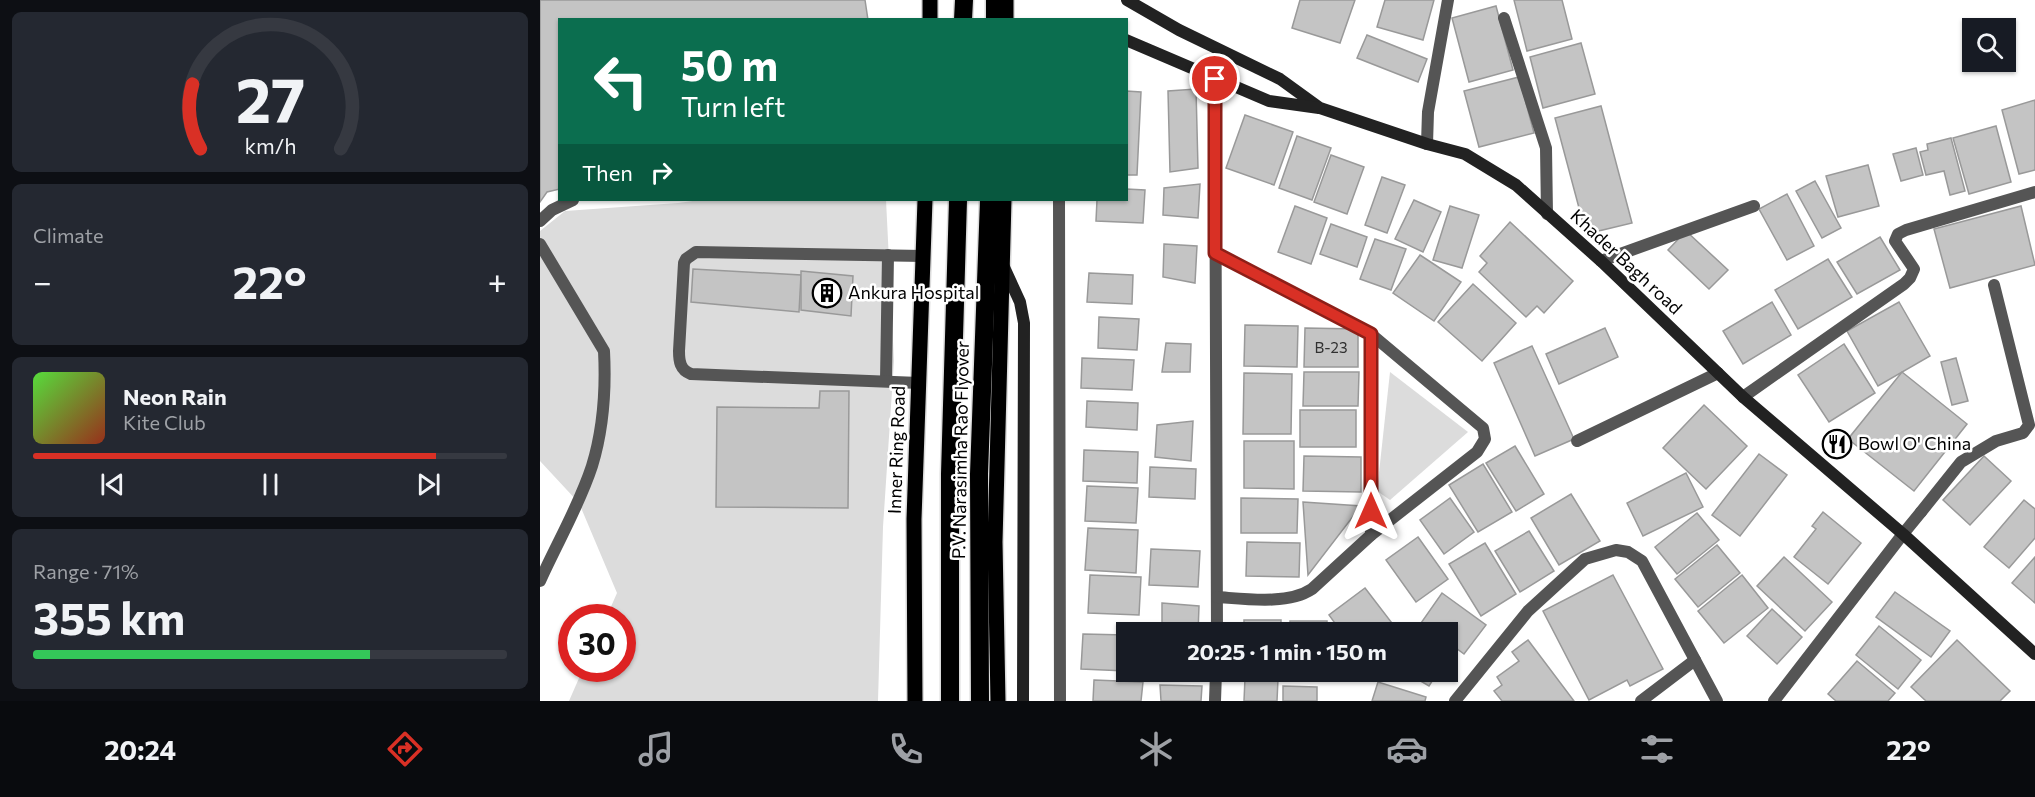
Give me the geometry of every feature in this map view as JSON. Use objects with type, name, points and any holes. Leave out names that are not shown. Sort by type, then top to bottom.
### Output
[{"type":"highway","points":[[963,18],[964,0]]},
{"type":"highway","points":[[994,18],[995,0]]},
{"type":"highway","name":"P.V. Narasimha Rao Flyover","points":[[950,701],[950,474],[958,201]]},
{"type":"highway","name":"P.V. Narasimha Rao Flyover","points":[[980,701],[979,474],[989,201]]},
{"type":"main road","points":[[930,0],[930,18]]},
{"type":"main road","points":[[1006,0],[1006,18]]},
{"type":"main road","name":"Inner Ring Road","points":[[915,701],[914,519],[925,201]]},
{"type":"main road","points":[[998,701],[995,542],[1004,201]]},
{"type":"street","name":"Khader Bagh road","points":[[1127,0],[1179,30],[1280,79],[1320,108],[1426,144],[1465,154],[1516,185],[1601,261],[1743,397],[1903,534],[2035,654]]},
{"type":"street","points":[[1426,144],[1428,112],[1448,0]]},
{"type":"street","points":[[1504,18],[1546,148],[1547,214]]},
{"type":"street","points":[[1128,41],[1269,101],[1320,108]]},
{"type":"street","points":[[1215,79],[1217,622]]},
{"type":"street","points":[[1743,397],[1910,278],[1914,269],[1895,241],[1898,234],[2035,192]]},
{"type":"street","points":[[540,220],[552,210],[571,201]]},
{"type":"street","points":[[1059,201],[1060,701]]},
{"type":"street","points":[[1601,261],[1754,206]]},
{"type":"street","points":[[540,244],[604,351],[605,369],[599,439],[592,468],[540,581]]},
{"type":"street","points":[[919,383],[691,374],[682,368],[679,351],[684,263],[696,252],[923,256]]},
{"type":"street","points":[[1215,253],[1371,334],[1483,428],[1485,440],[1477,452],[1371,535],[1303,595],[1290,599],[1217,597]]},
{"type":"street","points":[[886,380],[888,255]]},
{"type":"street","points":[[1003,264],[1020,302],[1024,323],[1023,701]]},
{"type":"street","points":[[1774,701],[1903,534],[1962,462],[1996,441],[2023,433],[2029,425],[1994,285]]},
{"type":"street","points":[[1371,334],[1371,535]]},
{"type":"street","points":[[1577,441],[1719,373]]},
{"type":"street","points":[[1458,700],[1528,611],[1586,559],[1616,550],[1628,552],[1642,561],[1717,701]]},
{"type":"street","points":[[1641,701],[1695,660]]},
{"type":"street","points":[[1215,701],[1216,682]]},
{"type":"shaded area","points":[[693,201],[886,201],[894,361],[883,527],[878,701],[569,701],[577,682],[636,682],[636,604],[612,604],[617,593],[579,503],[540,461],[540,231],[565,211]]},
{"type":"shaded area","points":[[1390,372],[1468,432],[1390,500],[1377,491]]},
{"type":"building","points":[[540,0],[865,0],[868,18],[558,18],[558,189],[547,192],[540,202]]},
{"type":"building","points":[[1300,0],[1355,0],[1340,43],[1292,28]]},
{"type":"building","points":[[1385,0],[1434,0],[1423,40],[1377,27]]},
{"type":"building","points":[[1514,0],[1562,0],[1572,39],[1527,51]]},
{"type":"building","points":[[1496,6],[1513,70],[1469,82],[1452,18]]},
{"type":"building","points":[[1367,35],[1427,59],[1418,82],[1357,58]]},
{"type":"building","points":[[1581,43],[1595,94],[1543,108],[1530,57]]},
{"type":"building","points":[[1519,77],[1534,133],[1479,147],[1464,91]]},
{"type":"building","points":[[1196,89],[1198,168],[1170,172],[1168,91]]},
{"type":"building","points":[[1128,91],[1141,92],[1137,175],[1128,175]]},
{"type":"building","points":[[2035,100],[2035,170],[2019,174],[2002,110]]},
{"type":"building","points":[[1601,106],[1632,223],[1586,234],[1555,118]]},
{"type":"building","points":[[1245,115],[1293,132],[1274,185],[1226,168]]},
{"type":"building","points":[[1996,126],[2011,182],[1969,194],[1953,138]]},
{"type":"building","points":[[1297,136],[1331,148],[1312,200],[1279,188]]},
{"type":"building","points":[[1951,138],[1965,191],[1950,195],[1944,171],[1926,175],[1920,152],[1928,150],[1927,144]]},
{"type":"building","points":[[1916,148],[1923,175],[1901,181],[1893,154]]},
{"type":"building","points":[[1331,155],[1364,167],[1347,214],[1314,202]]},
{"type":"building","points":[[1868,165],[1879,206],[1838,217],[1826,176]]},
{"type":"building","points":[[1382,177],[1405,185],[1387,233],[1365,225]]},
{"type":"building","points":[[1815,181],[1841,228],[1822,238],[1796,191]]},
{"type":"building","points":[[1200,184],[1198,218],[1163,215],[1164,188]]},
{"type":"building","points":[[1128,189],[1145,190],[1143,223],[1096,221],[1097,201],[1128,201]]},
{"type":"building","points":[[1787,194],[1814,246],[1787,260],[1759,209]]},
{"type":"building","points":[[1414,200],[1441,212],[1423,252],[1395,239]]},
{"type":"building","points":[[1295,206],[1327,218],[1311,264],[1278,252]]},
{"type":"building","points":[[1450,206],[1479,215],[1462,268],[1433,260]]},
{"type":"building","points":[[2021,206],[2035,265],[1950,288],[1934,229]]},
{"type":"building","points":[[1510,222],[1573,281],[1544,313],[1537,306],[1526,317],[1479,272],[1487,263],[1480,256]]},
{"type":"building","points":[[1331,224],[1367,237],[1357,267],[1320,254]]},
{"type":"building","points":[[1686,231],[1728,270],[1709,289],[1668,250]]},
{"type":"building","points":[[1880,237],[1900,270],[1857,294],[1837,262]]},
{"type":"building","points":[[1375,239],[1406,249],[1391,290],[1360,279]]},
{"type":"building","points":[[1164,244],[1197,246],[1195,283],[1163,277]]},
{"type":"building","points":[[1420,255],[1461,282],[1434,321],[1393,293]]},
{"type":"building","points":[[1828,259],[1852,297],[1798,329],[1775,290]]},
{"type":"building","points":[[693,269],[801,275],[799,312],[691,302]]},
{"type":"building","name":"Ankura Hospital","points":[[801,271],[853,276],[851,316],[801,310]]},
{"type":"building","points":[[1089,273],[1133,275],[1132,304],[1087,302]]},
{"type":"building","points":[[1473,284],[1516,323],[1482,361],[1438,322]]},
{"type":"building","points":[[1772,302],[1791,335],[1743,364],[1723,331]]},
{"type":"building","points":[[1899,302],[1930,356],[1878,386],[1847,331]]},
{"type":"building","points":[[1099,317],[1139,319],[1137,350],[1098,348]]},
{"type":"building","points":[[1245,325],[1298,326],[1297,367],[1244,366]]},
{"type":"building","points":[[1305,328],[1358,329],[1358,367],[1304,367]]},
{"type":"building","points":[[1605,328],[1618,357],[1559,384],[1546,354]]},
{"type":"building","points":[[1166,343],[1191,344],[1190,372],[1162,372]]},
{"type":"building","points":[[1844,344],[1875,393],[1829,422],[1798,375]]},
{"type":"building","points":[[1532,346],[1574,439],[1535,456],[1494,363]]},
{"type":"building","points":[[1082,358],[1134,360],[1132,390],[1081,388]]},
{"type":"building","points":[[1956,358],[1968,401],[1952,405],[1941,362]]},
{"type":"building","points":[[1304,372],[1359,372],[1358,406],[1303,406]]},
{"type":"building","points":[[1902,372],[1967,424],[1914,491],[1848,439]]},
{"type":"building","points":[[1244,373],[1292,374],[1291,434],[1243,434]]},
{"type":"building","points":[[820,391],[849,391],[848,508],[716,507],[717,407],[819,408]]},
{"type":"building","points":[[1087,401],[1138,403],[1137,430],[1086,427]]},
{"type":"building","points":[[1704,405],[1747,446],[1706,489],[1663,448]]},
{"type":"building","points":[[1300,410],[1356,410],[1356,447],[1300,447]]},
{"type":"building","points":[[1193,421],[1191,461],[1155,457],[1157,425]]},
{"type":"building","points":[[1244,441],[1294,441],[1294,489],[1244,488]]},
{"type":"building","points":[[1515,446],[1544,494],[1516,511],[1486,463]]},
{"type":"building","points":[[1084,450],[1138,452],[1137,483],[1083,481]]},
{"type":"building","points":[[1759,454],[1787,475],[1740,536],[1712,515]]},
{"type":"building","points":[[1304,456],[1361,457],[1361,492],[1303,491]]},
{"type":"building","points":[[1984,456],[2011,481],[1970,525],[1943,500]]},
{"type":"building","points":[[1483,464],[1512,512],[1478,532],[1449,485]]},
{"type":"building","points":[[1150,467],[1196,469],[1195,499],[1149,497]]},
{"type":"building","points":[[1686,473],[1703,507],[1643,536],[1627,503]]},
{"type":"building","points":[[1087,486],[1138,488],[1136,523],[1085,521]]},
{"type":"building","points":[[1571,494],[1600,541],[1559,565],[1531,518]]},
{"type":"building","points":[[1241,498],[1298,499],[1297,533],[1241,533]]},
{"type":"building","points":[[1450,498],[1474,532],[1444,554],[1420,520]]},
{"type":"building","points":[[2024,500],[2035,509],[2035,538],[2009,568],[1984,547]]},
{"type":"building","points":[[1303,502],[1361,506],[1308,575]]},
{"type":"building","points":[[1823,512],[1861,543],[1828,584],[1794,557],[1816,529],[1812,526]]},
{"type":"building","points":[[1697,513],[1719,540],[1677,574],[1655,547]]},
{"type":"building","points":[[1088,528],[1138,530],[1136,573],[1085,570]]},
{"type":"building","points":[[1529,531],[1554,571],[1520,592],[1495,551]]},
{"type":"building","points":[[1418,537],[1448,579],[1416,602],[1386,560]]},
{"type":"building","points":[[1247,542],[1300,543],[1299,577],[1246,576]]},
{"type":"building","points":[[1485,543],[1516,594],[1481,616],[1449,564]]},
{"type":"building","points":[[1717,545],[1740,573],[1698,607],[1675,579]]},
{"type":"building","points":[[1151,549],[1200,551],[1198,587],[1149,585]]},
{"type":"building","points":[[1784,557],[1832,602],[1805,631],[1757,586]]},
{"type":"building","points":[[2035,557],[2035,603],[2012,583]]},
{"type":"building","points":[[1090,575],[1141,577],[1139,615],[1088,613]]},
{"type":"building","points":[[1613,575],[1663,669],[1630,686],[1627,680],[1589,700],[1543,611]]},
{"type":"building","points":[[1742,575],[1768,608],[1724,643],[1698,611]]},
{"type":"building","points":[[1365,588],[1391,622],[1334,622],[1329,615]]},
{"type":"building","points":[[1895,592],[1950,631],[1931,657],[1876,617]]},
{"type":"building","points":[[1442,593],[1486,625],[1464,654],[1458,650],[1458,622],[1422,622]]},
{"type":"building","points":[[1162,603],[1199,606],[1198,622],[1162,622]]},
{"type":"building","points":[[1772,609],[1802,637],[1777,664],[1747,636]]},
{"type":"building","points":[[1244,620],[1281,620],[1281,622],[1244,622]]},
{"type":"building","points":[[1290,621],[1327,621],[1327,622]]},
{"type":"building","points":[[1879,626],[1921,660],[1898,689],[1856,655]]},
{"type":"building","points":[[1083,634],[1116,635],[1116,671],[1081,669]]},
{"type":"building","points":[[1528,640],[1574,701],[1502,701],[1494,691],[1502,685],[1497,677],[1519,661],[1512,652]]},
{"type":"building","points":[[1957,640],[2010,691],[2000,701],[1926,701],[1911,687]]},
{"type":"building","points":[[1857,661],[1895,693],[1888,701],[1836,701],[1828,694]]},
{"type":"building","points":[[1094,680],[1143,682],[1141,701],[1093,701]]},
{"type":"building","points":[[1245,682],[1278,682],[1277,701],[1244,701]]},
{"type":"building","points":[[1378,682],[1426,697],[1425,701],[1372,701]]},
{"type":"building","points":[[1160,685],[1202,686],[1201,701],[1161,701]]},
{"type":"building","points":[[1283,686],[1317,687],[1317,701],[1283,701]]},
{"type":"place","name":"Ankura Hospital","points":[[827,293]]},
{"type":"place","name":"Bowl O' China","points":[[1837,444]]},
{"type":"route","points":[[1215,79],[1215,253],[1371,334],[1371,511]]}]
